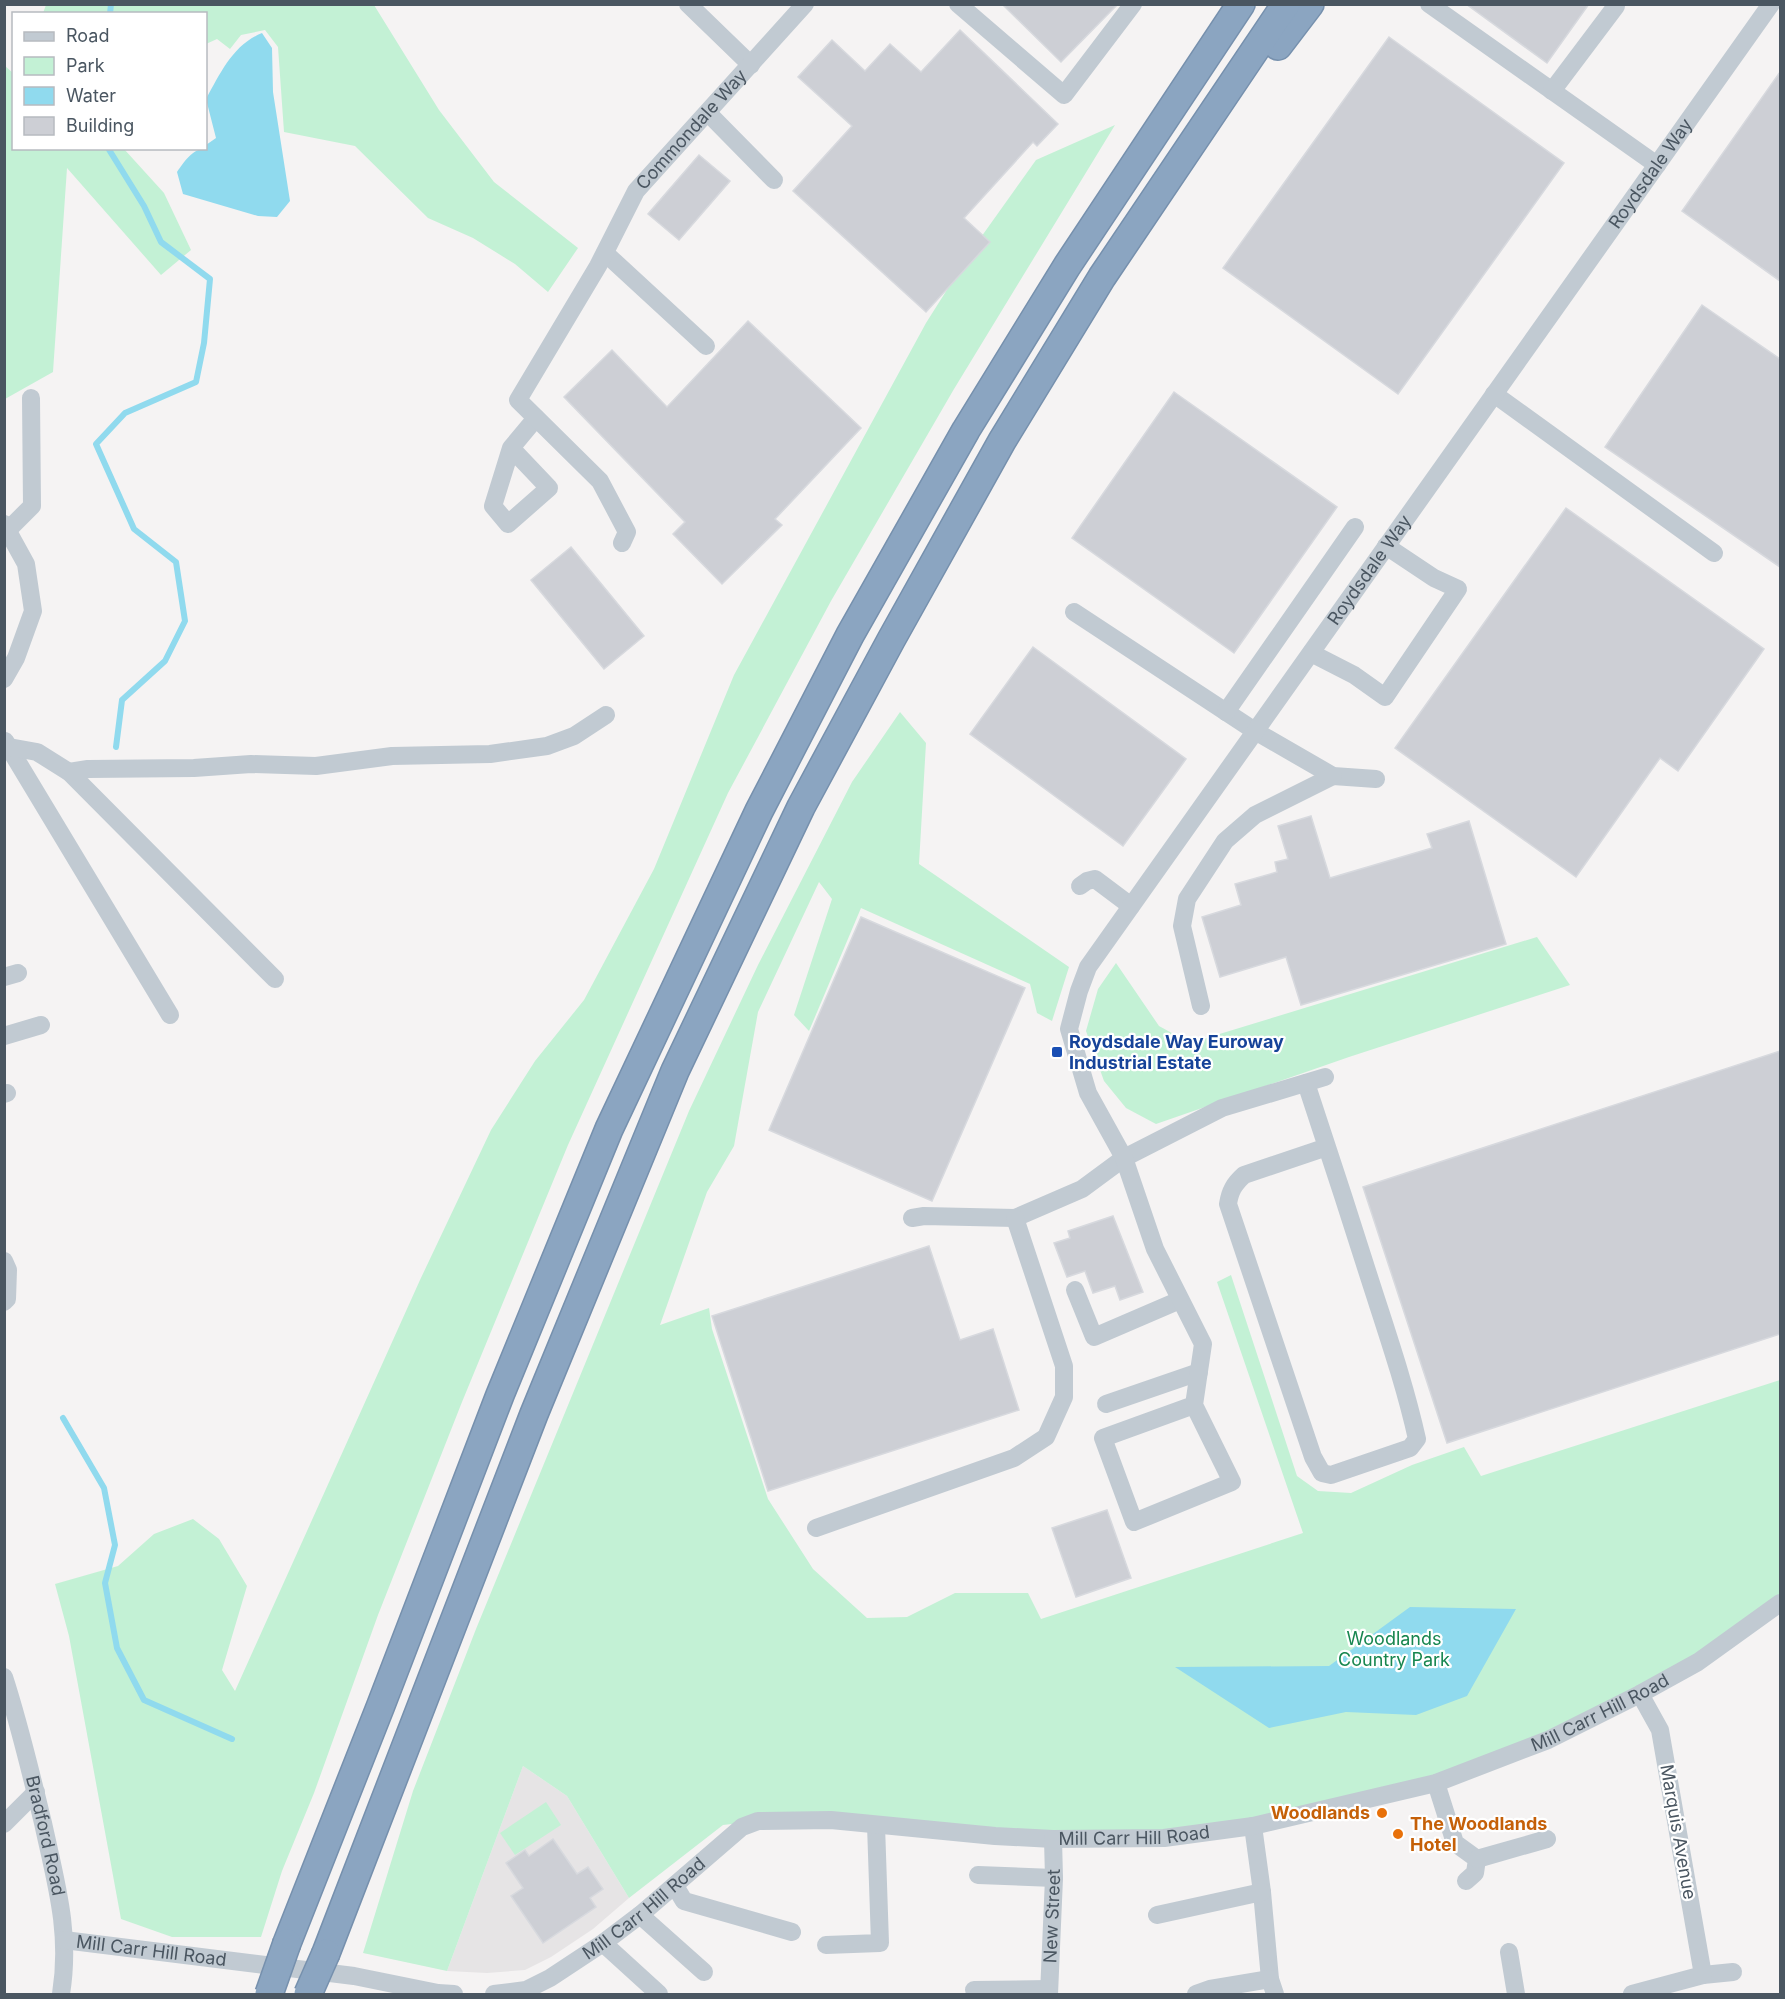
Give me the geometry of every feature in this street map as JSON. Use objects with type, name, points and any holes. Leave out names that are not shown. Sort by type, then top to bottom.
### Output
[{"type":"highway","points":[[269,1995],[287,1943],[500,1395],[609,1130],[759,811],[850,635],[966,430],[1067,266],[1241,4]]},
{"type":"highway","points":[[308,1995],[534,1414],[671,1083],[801,807],[1002,441],[1102,277],[1286,4]]},
{"type":"highway","points":[[1192,144],[1275,51],[1310,4]]},
{"type":"street","points":[[688,4],[751,64]]},
{"type":"street","name":"Commondale Way","points":[[536,418],[518,400],[602,260],[636,191],[805,4]]},
{"type":"street","points":[[958,4],[1064,95],[1133,4]]},
{"type":"street","points":[[1429,4],[1657,165]]},
{"type":"street","name":"Roydsdale Way","points":[[1194,1405],[1203,1344],[1155,1249],[1124,1158],[1088,1093],[1070,1029],[1079,991],[1088,967],[1771,4]]},
{"type":"street","points":[[1552,91],[1616,6]]},
{"type":"street","points":[[708,112],[774,180]]},
{"type":"street","points":[[602,260],[706,346]]},
{"type":"street","points":[[1494,394],[1714,553]]},
{"type":"street","points":[[4,679],[16,658],[33,611],[26,564],[6,527],[32,506],[31,398]]},
{"type":"street","points":[[511,448],[536,418],[600,481],[627,532],[622,543]]},
{"type":"street","points":[[1226,712],[1355,527]]},
{"type":"street","points":[[1311,652],[1354,675],[1385,697],[1458,590],[1434,578],[1386,546]]},
{"type":"street","points":[[1074,612],[1255,731],[1333,776],[1376,780]]},
{"type":"street","points":[[69,772],[88,769],[194,768],[250,764],[316,766],[392,756],[490,754],[547,746],[574,736],[606,716]]},
{"type":"street","points":[[7,743],[37,752],[69,772],[275,979]]},
{"type":"street","points":[[7,743],[170,1015]]},
{"type":"street","points":[[1201,1006],[1182,926],[1186,899],[1225,841],[1255,815],[1333,776]]},
{"type":"street","points":[[1080,886],[1095,879],[1131,906]]},
{"type":"street","points":[[4,1036],[41,1025]]},
{"type":"street","points":[[918,1217],[1015,1218],[1082,1190],[1124,1158],[1222,1108],[1325,1077]]},
{"type":"street","points":[[1306,1083],[1327,1147],[1408,1397],[1417,1439],[1410,1448],[1331,1475],[1322,1473],[1313,1457],[1228,1204],[1230,1193],[1244,1175],[1327,1147]]},
{"type":"street","points":[[816,1528],[1014,1458],[1046,1437],[1064,1397],[1064,1366],[1015,1218]]},
{"type":"street","points":[[4,1261],[8,1270],[7,1299],[4,1302]]},
{"type":"street","points":[[1075,1290],[1094,1337],[1180,1300]]},
{"type":"street","points":[[1106,1404],[1199,1372]]},
{"type":"street","points":[[1194,1405],[1232,1482],[1134,1522],[1103,1438],[1194,1405]]},
{"type":"street","name":"Mill Carr Hill Road","points":[[494,1995],[526,1990],[550,1978],[640,1915],[742,1827],[758,1821],[831,1820],[1053,1839],[1164,1838],[1252,1826],[1436,1783],[1548,1740],[1698,1662],[1780,1604]]},
{"type":"street","name":"Bradford Road","points":[[4,1677],[9,1711],[29,1758],[62,1908],[65,1969],[61,1995]]},
{"type":"street","name":"Marquis Avenue","points":[[1640,1694],[1660,1730],[1703,1975]]},
{"type":"street","points":[[1436,1783],[1455,1843],[1477,1859]]},
{"type":"street","points":[[4,1824],[36,1792]]},
{"type":"street","points":[[826,1945],[880,1943],[876,1825]]},
{"type":"street","points":[[1196,1995],[1210,1989],[1273,1987],[1252,1826]]},
{"type":"street","name":"New Street","points":[[1049,1992],[1054,1878],[1053,1839]]},
{"type":"street","points":[[1477,1859],[1547,1839]]},
{"type":"street","points":[[1466,1881],[1475,1873],[1477,1859]]},
{"type":"street","points":[[978,1875],[1054,1878]]},
{"type":"street","points":[[675,1886],[684,1901],[792,1932]]},
{"type":"street","points":[[1157,1916],[1262,1892]]},
{"type":"street","points":[[640,1915],[704,1972]]},
{"type":"street","name":"Mill Carr Hill Road","points":[[64,1940],[354,1976],[443,1994]]},
{"type":"street","points":[[603,1943],[659,1995]]},
{"type":"street","points":[[1509,1952],[1516,1995]]},
{"type":"street","points":[[1632,1995],[1703,1975],[1733,1972]]},
{"type":"street","points":[[974,1990],[1049,1992]]},
{"type":"shaded area","points":[[523,1766],[567,1796],[629,1898],[593,1929],[551,1957],[525,1970],[487,1973],[447,1971]]},
{"type":"green space","points":[[46,5],[374,5],[439,110],[494,182],[578,248],[548,292],[515,264],[473,238],[428,218],[355,146],[284,132],[278,47],[265,30],[241,35],[230,49],[217,39],[207,44],[207,12],[43,12]]},
{"type":"green space","points":[[5,66],[12,72],[12,150],[125,150],[164,193],[191,250],[161,275],[67,168],[53,372],[5,399]]},
{"type":"green space","points":[[1115,125],[954,389],[831,601],[728,793],[568,1145],[462,1402],[378,1615],[314,1793],[282,1871],[261,1937],[172,1937],[121,1919],[69,1636],[55,1584],[118,1566],[154,1534],[193,1519],[219,1539],[247,1586],[222,1670],[235,1691],[420,1280],[491,1130],[535,1061],[584,1000],[654,869],[734,675],[926,323],[974,247],[1036,160]]},
{"type":"green space","name":"Woodlands Country Park","points":[[900,712],[926,743],[919,864],[1069,967],[1052,1021],[1037,1013],[1030,984],[861,908],[809,1031],[794,1015],[832,899],[819,882],[758,1012],[734,1146],[707,1192],[660,1325],[709,1308],[712,1329],[768,1499],[813,1569],[867,1618],[907,1617],[955,1593],[1028,1593],[1041,1619],[1303,1533],[1217,1282],[1231,1275],[1297,1476],[1318,1491],[1351,1493],[1412,1465],[1464,1447],[1481,1476],[1780,1380],[1780,1603],[1698,1662],[1436,1783],[1164,1838],[758,1821],[723,1825],[629,1898],[567,1796],[523,1766],[447,1971],[363,1953],[413,1791],[476,1629],[689,1111],[758,965],[852,782]]},
{"type":"green space","points":[[1537,937],[1570,985],[1349,1057],[1156,1124],[1126,1108],[1104,1081],[1086,1031],[1098,989],[1116,963],[1159,1026],[1190,1043]]},
{"type":"green space","points":[[546,1802],[561,1825],[515,1855],[500,1833]]},
{"type":"water","points":[[262,33],[272,48],[273,92],[290,201],[277,217],[258,216],[183,194],[177,172],[193,153],[207,150],[207,144],[216,138],[207,97],[235,52]]},
{"type":"water","points":[[1410,1607],[1516,1609],[1467,1696],[1416,1715],[1346,1712],[1269,1728],[1175,1667],[1329,1666]]},
{"type":"building","points":[[1002,4],[1118,4],[1061,62]]},
{"type":"building","points":[[1466,4],[1589,4],[1547,63]]},
{"type":"building","points":[[960,30],[1058,124],[1037,146],[1033,142],[964,218],[990,242],[926,312],[793,191],[852,126],[798,77],[832,40],[865,71],[890,44],[921,72]]},
{"type":"building","points":[[1389,37],[1564,163],[1398,394],[1223,268]]},
{"type":"building","points":[[1780,72],[1780,281],[1682,211]]},
{"type":"building","points":[[699,155],[730,181],[679,240],[648,214]]},
{"type":"building","points":[[1702,305],[1780,359],[1780,567],[1605,447]]},
{"type":"building","points":[[748,321],[861,428],[775,519],[782,525],[722,584],[673,534],[685,522],[564,397],[612,350],[667,407]]},
{"type":"building","points":[[1174,392],[1337,507],[1234,653],[1072,538]]},
{"type":"building","points":[[1566,508],[1764,649],[1678,771],[1660,758],[1576,877],[1395,748]]},
{"type":"building","points":[[571,547],[644,636],[604,669],[531,580]]},
{"type":"building","points":[[1033,647],[1186,759],[1123,846],[970,734]]},
{"type":"building","points":[[1311,816],[1330,878],[1432,848],[1427,834],[1469,821],[1506,944],[1301,1005],[1286,957],[1220,977],[1202,917],[1241,905],[1235,884],[1277,872],[1275,862],[1288,859],[1278,826]]},
{"type":"building","points":[[861,917],[1025,988],[932,1201],[769,1130]]},
{"type":"building","points":[[1780,1051],[1780,1334],[1447,1443],[1363,1187]]},
{"type":"building","points":[[1113,1216],[1143,1292],[1120,1300],[1115,1286],[1093,1293],[1085,1271],[1067,1277],[1054,1243],[1070,1238],[1068,1231]]},
{"type":"building","points":[[929,1246],[960,1340],[993,1329],[1019,1410],[768,1491],[712,1316]]},
{"type":"building","points":[[1107,1510],[1131,1578],[1076,1597],[1052,1528]]},
{"type":"building","points":[[553,1839],[577,1874],[588,1867],[603,1889],[590,1898],[596,1907],[543,1943],[511,1896],[523,1888],[506,1863],[525,1850],[529,1856]]},
{"type":"waterway","points":[[110,12],[111,4]]},
{"type":"waterway","points":[[109,150],[144,206],[161,242],[210,279],[204,343],[196,382],[125,413],[96,444],[134,529],[176,562],[185,621],[165,661],[122,700],[116,747]]},
{"type":"waterway","points":[[63,1418],[104,1488],[115,1545],[105,1583],[117,1648],[144,1700],[232,1739]]},
{"type":"place","name":"Roydsdale Way Euroway Industrial Estate","points":[[1057,1052]]},
{"type":"place","name":"Woodlands","points":[[1382,1813]]},
{"type":"place","name":"The Woodlands Hotel","points":[[1398,1834]]}]
